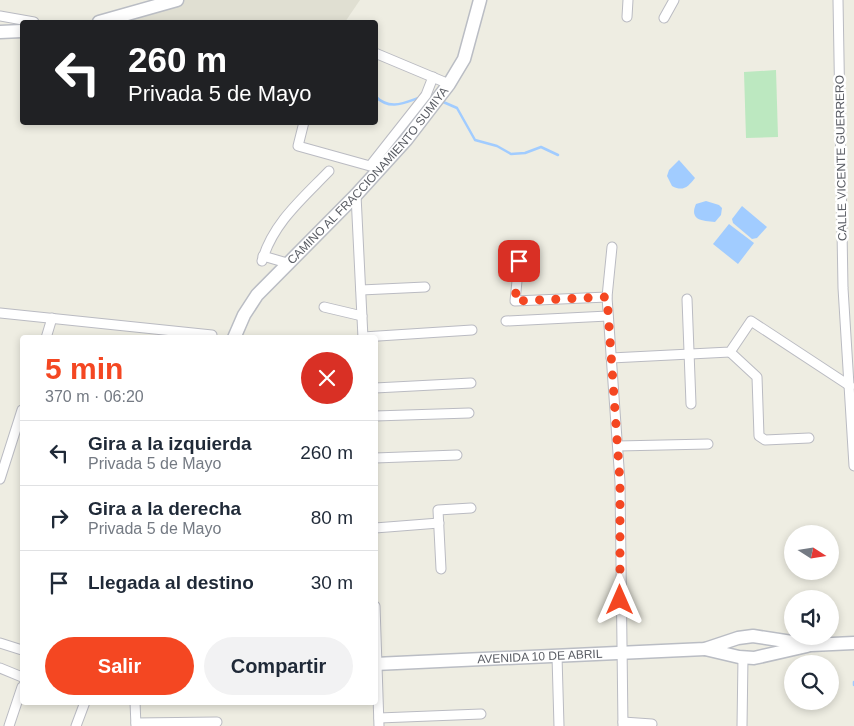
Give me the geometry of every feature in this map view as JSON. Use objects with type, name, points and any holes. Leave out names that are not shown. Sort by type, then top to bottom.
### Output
[{"type":"street","points":[[105,20],[162,2],[177,0]]},
{"type":"street","name":"CAMINO AL FRACCIONAMIENTO SUMIYA","points":[[235,335],[244,315],[257,295],[356,195],[406,140],[449,84],[464,59],[480,0]]},
{"type":"street","points":[[627,17],[628,0]]},
{"type":"street","points":[[664,18],[674,0]]},
{"type":"street","name":"CALLE VICENTE GUERRERO","points":[[838,0],[843,288],[852,373],[850,386],[854,466]]},
{"type":"street","points":[[0,16],[23,20]]},
{"type":"street","points":[[0,32],[20,31]]},
{"type":"street","points":[[378,55],[449,84]]},
{"type":"street","points":[[303,125],[298,146],[370,166],[426,95],[433,77]]},
{"type":"street","points":[[287,263],[263,258],[269,239],[278,224],[329,171]]},
{"type":"street","points":[[356,195],[363,335]]},
{"type":"street","points":[[612,247],[607,297],[620,482],[620,654],[623,724],[652,724]]},
{"type":"street","points":[[519,261],[515,301],[607,297]]},
{"type":"street","points":[[361,290],[424,287]]},
{"type":"street","points":[[687,299],[692,404]]},
{"type":"street","points":[[324,307],[362,316]]},
{"type":"street","points":[[0,313],[52,318],[162,334],[212,335]]},
{"type":"street","points":[[506,321],[608,316]]},
{"type":"street","points":[[47,335],[52,318]]},
{"type":"street","points":[[730,352],[751,321],[850,386]]},
{"type":"street","points":[[378,336],[472,330]]},
{"type":"street","points":[[611,358],[730,352],[757,377],[760,436],[764,440],[809,438]]},
{"type":"street","points":[[378,388],[471,383]]},
{"type":"street","points":[[378,416],[469,413]]},
{"type":"street","points":[[0,479],[20,416]]},
{"type":"street","points":[[618,446],[708,444]]},
{"type":"street","points":[[378,458],[457,455]]},
{"type":"street","points":[[441,569],[438,510],[472,508]]},
{"type":"street","points":[[378,528],[439,523]]},
{"type":"street","name":"AVENIDA 10 DE ABRIL","points":[[378,664],[705,649],[738,638],[753,636],[784,641]]},
{"type":"street","points":[[738,638],[736,648],[741,658],[742,726]]},
{"type":"street","points":[[767,638],[770,656]]},
{"type":"street","points":[[0,643],[20,649]]},
{"type":"street","name":"AVENIDA 10 DE ABRIL","points":[[839,644],[854,643]]},
{"type":"street","name":"AVENIDA 10 DE ABRIL","points":[[705,649],[741,658],[770,656],[811,645]]},
{"type":"street","points":[[558,656],[559,726]]},
{"type":"street","points":[[0,668],[20,676]]},
{"type":"street","points":[[9,726],[20,693]]},
{"type":"street","points":[[378,703],[379,722],[481,714]]},
{"type":"street","points":[[76,726],[85,705]]},
{"type":"street","points":[[135,705],[136,725],[217,722]]},
{"type":"shaded area","points":[[184,0],[360,0],[346,20],[113,20]]},
{"type":"green space","points":[[776,70],[778,137],[746,138],[744,72]]},
{"type":"water","points":[[679,160],[695,178],[688,186],[679,189],[672,186],[667,176],[669,170]]},
{"type":"water","points":[[706,201],[719,205],[722,208],[721,215],[715,222],[698,219],[694,213],[696,204]]},
{"type":"water","points":[[742,206],[767,227],[757,238],[752,239],[733,223],[732,219]]},
{"type":"water","points":[[729,224],[754,243],[738,264],[713,244]]},
{"type":"waterway","points":[[378,98],[386,103],[397,104],[421,97]]},
{"type":"waterway","points":[[441,101],[457,108],[475,140],[497,146],[511,154],[525,153],[541,147],[558,155]]},
{"type":"route","points":[[519,261],[515,301],[607,297],[620,482],[620,600]]}]
